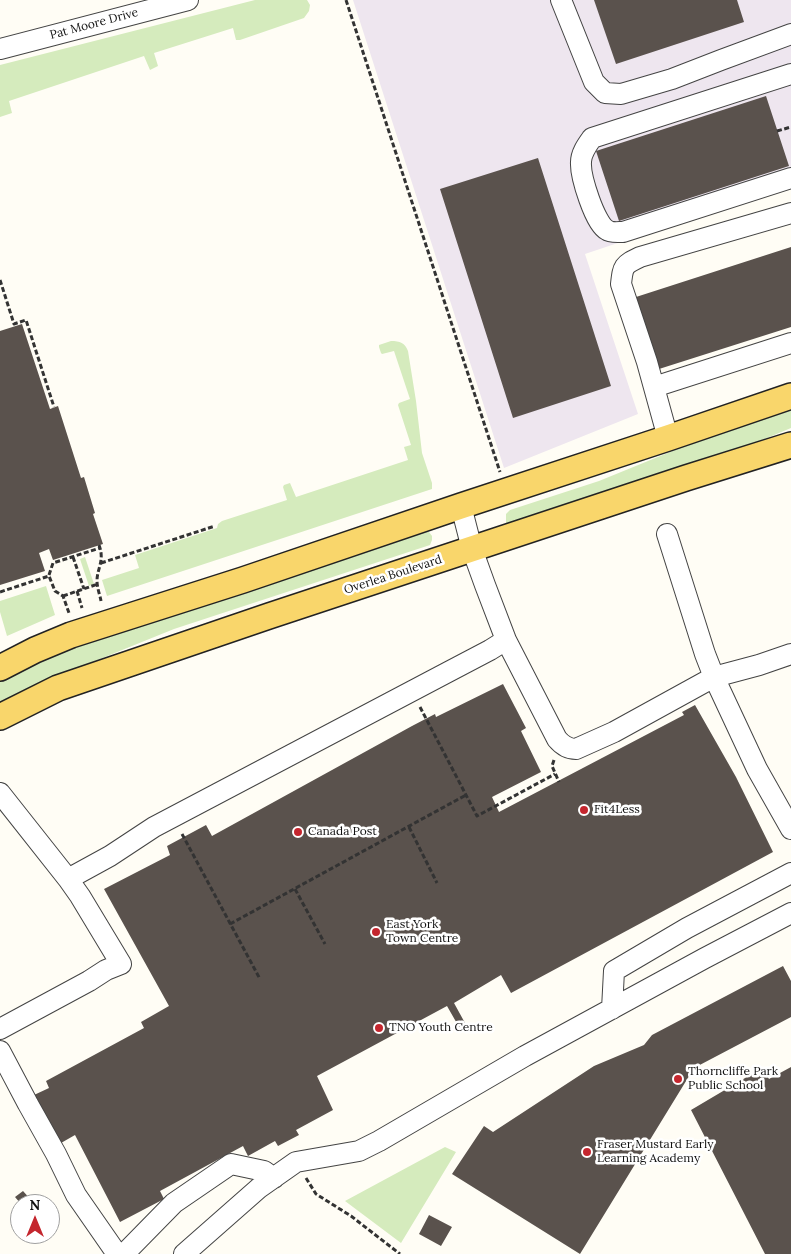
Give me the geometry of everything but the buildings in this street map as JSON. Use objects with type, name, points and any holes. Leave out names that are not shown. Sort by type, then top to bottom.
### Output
[{"type":"main road","points":[[0,668],[35,650],[72,635],[791,396]]},
{"type":"main road","name":"Overlea Boulevard","points":[[0,717],[67,684],[686,478],[790,449]]},
{"type":"street","name":"Pat Moore Drive","points":[[0,49],[188,0]]},
{"type":"street","points":[[561,0],[594,82],[605,93],[621,94],[672,79],[791,34]]},
{"type":"street","points":[[791,74],[592,138],[584,148],[581,162],[590,204],[600,224],[608,231],[623,232],[791,178]]},
{"type":"street","points":[[668,438],[647,362],[621,284],[622,272],[626,264],[640,257],[791,213]]},
{"type":"street","points":[[654,387],[791,343]]},
{"type":"street","points":[[461,506],[472,549],[506,640],[557,739],[570,749],[576,749],[614,732],[714,678],[791,654]]},
{"type":"street","points":[[667,534],[714,678],[757,769],[791,829]]},
{"type":"street","points":[[68,879],[110,856],[154,827],[506,640]]},
{"type":"street","points":[[0,793],[68,879],[121,964],[106,970],[0,1029]]},
{"type":"street","points":[[612,1009],[614,971],[687,928],[791,873]]},
{"type":"street","points":[[184,1254],[259,1188],[296,1162],[359,1151],[379,1141],[525,1056],[791,913]]},
{"type":"street","points":[[0,1051],[76,1195],[117,1254]]},
{"type":"street","points":[[124,1254],[174,1203],[231,1164],[264,1171],[274,1178]]},
{"type":"path","points":[[346,0],[500,473]]},
{"type":"path","points":[[777,131],[791,127]]},
{"type":"path","points":[[0,280],[14,324],[26,320],[54,407]]},
{"type":"path","points":[[101,563],[216,526]]},
{"type":"path","points":[[69,613],[63,596],[55,591],[49,576],[53,563],[99,547],[101,563],[97,581],[101,601]]},
{"type":"path","points":[[73,557],[84,589]]},
{"type":"path","points":[[0,592],[49,576]]},
{"type":"path","points":[[63,596],[98,584]]},
{"type":"path","points":[[77,591],[82,608]]},
{"type":"path","points":[[411,691],[477,816],[555,774]]},
{"type":"path","points":[[230,924],[466,796]]},
{"type":"path","points":[[173,818],[260,980]]},
{"type":"path","points":[[409,827],[437,883]]},
{"type":"path","points":[[295,888],[325,944]]},
{"type":"path","points":[[296,1162],[316,1194],[351,1216],[400,1254]]},
{"type":"shaded area","points":[[353,0],[791,0],[791,185],[585,254],[638,414],[504,468]]},
{"type":"green space","points":[[255,0],[307,0],[310,5],[309,11],[304,18],[240,40],[236,40],[233,28],[154,53],[158,66],[150,70],[144,56],[9,101],[12,113],[0,117],[0,65]]},
{"type":"green space","points":[[391,341],[402,343],[408,351],[422,453],[432,483],[432,489],[107,596],[102,580],[139,568],[135,555],[217,528],[218,524],[222,521],[287,500],[284,485],[290,483],[296,497],[408,460],[404,447],[411,445],[398,405],[410,399],[394,351],[382,354],[379,347],[379,345]]},
{"type":"green space","points":[[791,410],[791,428],[714,460],[510,525],[506,523],[506,514],[510,510],[599,481],[702,439]]},
{"type":"green space","points":[[424,530],[432,536],[430,545],[174,629],[53,678],[0,703],[0,676],[31,661]]},
{"type":"green space","points":[[85,557],[94,584],[89,586],[80,559]]},
{"type":"green space","points":[[46,586],[55,615],[7,636],[0,612],[0,601]]},
{"type":"green space","points":[[445,1147],[456,1152],[401,1243],[345,1201]]},
{"type":"place","name":"Fit4Less","points":[[584,810]]},
{"type":"place","name":"Canada Post","points":[[298,832]]},
{"type":"place","name":"East York Town Centre","points":[[376,932]]},
{"type":"place","name":"TNO Youth Centre","points":[[379,1028]]},
{"type":"place","name":"Thorncliffe Park Public School","points":[[678,1079]]},
{"type":"place","name":"Fraser Mustard Early Learning Academy","points":[[587,1152]]}]
